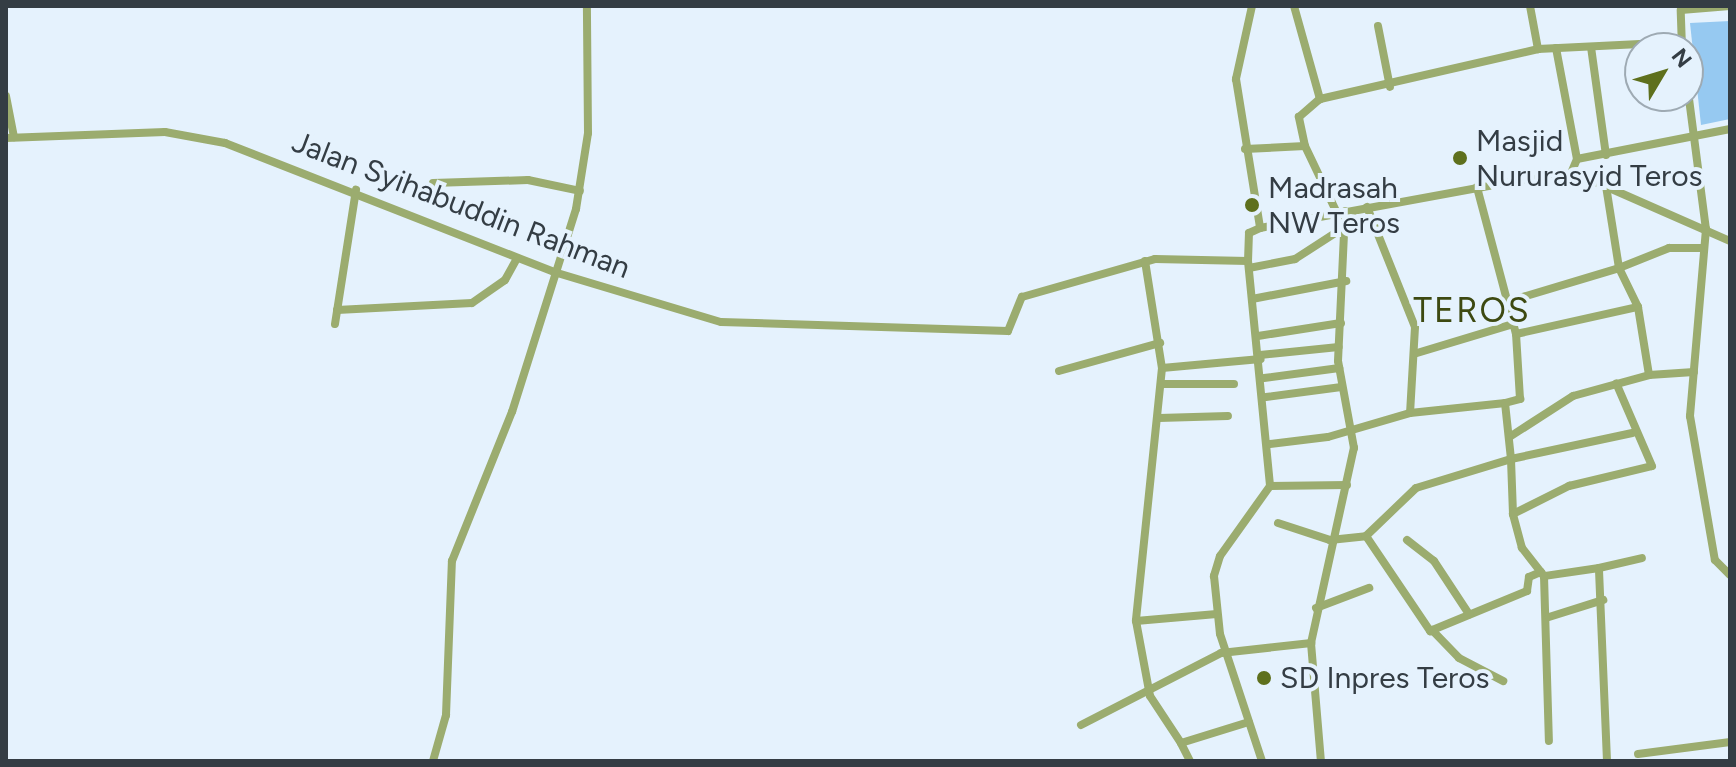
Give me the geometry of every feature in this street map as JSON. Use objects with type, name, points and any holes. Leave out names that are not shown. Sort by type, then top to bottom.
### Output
[{"type":"street","points":[[433,761],[446,715],[452,561],[512,412],[580,191],[589,106],[587,6]]},
{"type":"street","points":[[1252,6],[1236,79],[1260,228]]},
{"type":"street","points":[[1294,6],[1320,99]]},
{"type":"street","points":[[1530,6],[1538,49]]},
{"type":"street","points":[[1681,32],[1681,10],[1730,6]]},
{"type":"street","points":[[1378,26],[1390,87]]},
{"type":"street","points":[[1321,761],[1311,643],[1330,540],[1347,485],[1354,431],[1341,387],[1339,368],[1346,281],[1346,226],[1305,146],[1299,117],[1320,99],[1390,87],[1538,49],[1624,46]]},
{"type":"street","points":[[1591,47],[1606,155]]},
{"type":"street","points":[[1556,48],[1577,159],[1569,178]]},
{"type":"street","points":[[6,96],[10,137]]},
{"type":"street","points":[[1691,112],[1706,232],[1701,248],[1690,416],[1717,568],[1730,575]]},
{"type":"street","points":[[1577,159],[1730,129]]},
{"type":"street","name":"Jalan Syihabuddin Rahman","points":[[10,137],[181,133],[356,190],[554,272],[721,322],[961,334],[1013,329],[1018,298],[1145,261],[1248,264],[1295,259],[1346,226]]},
{"type":"street","points":[[1245,149],[1305,146]]},
{"type":"street","points":[[1262,761],[1225,652],[1217,614],[1216,564],[1270,486],[1266,397],[1248,264],[1249,233],[1260,228],[1477,187],[1569,178],[1606,186],[1730,241]]},
{"type":"street","points":[[433,183],[528,180],[580,191]]},
{"type":"street","points":[[1606,186],[1619,268],[1638,307],[1649,375]]},
{"type":"street","points":[[1270,444],[1354,431],[1410,413],[1520,399],[1514,329],[1477,187]]},
{"type":"street","points":[[335,324],[356,190]]},
{"type":"street","points":[[1367,207],[1406,299],[1417,353],[1410,413]]},
{"type":"street","points":[[1506,302],[1619,268],[1665,249],[1701,248]]},
{"type":"street","points":[[337,310],[472,303],[505,280],[517,258]]},
{"type":"street","points":[[1145,261],[1162,368],[1136,621],[1150,696],[1190,761]]},
{"type":"street","points":[[1252,299],[1346,281]]},
{"type":"street","points":[[1417,353],[1514,329],[1638,307]]},
{"type":"street","points":[[1258,336],[1341,323]]},
{"type":"street","points":[[1059,371],[1160,343]]},
{"type":"street","points":[[1162,368],[1339,347]]},
{"type":"street","points":[[1264,378],[1339,368]]},
{"type":"street","points":[[1511,436],[1567,400],[1649,375],[1694,372]]},
{"type":"street","points":[[1513,514],[1569,486],[1651,467],[1632,433],[1616,383]]},
{"type":"street","points":[[1161,384],[1234,384]]},
{"type":"street","points":[[1266,397],[1341,387]]},
{"type":"street","points":[[1505,403],[1511,436],[1513,514],[1522,548],[1543,574],[1549,617],[1549,741]]},
{"type":"street","points":[[1159,418],[1228,416]]},
{"type":"street","points":[[1278,523],[1330,540],[1366,536],[1416,488],[1511,459],[1632,433]]},
{"type":"street","points":[[1270,486],[1347,485]]},
{"type":"street","points":[[1366,536],[1411,612],[1459,658],[1503,681]]},
{"type":"street","points":[[1407,540],[1434,561],[1469,614]]},
{"type":"street","points":[[1432,630],[1527,591],[1529,577],[1599,568],[1642,558]]},
{"type":"street","points":[[1599,568],[1603,600],[1607,761]]},
{"type":"street","points":[[1316,608],[1369,588]]},
{"type":"street","points":[[1549,617],[1603,600]]},
{"type":"street","points":[[1136,621],[1217,614]]},
{"type":"street","points":[[1081,725],[1150,696],[1225,652],[1311,643]]},
{"type":"street","points":[[1181,743],[1249,722]]},
{"type":"street","points":[[1638,754],[1730,742]]},
{"type":"shaded area","points":[[1730,21],[1730,119],[1701,125],[1700,112],[1704,112],[1704,32],[1691,32],[1690,23]]},
{"type":"place","name":"Masjid Nururasyid Teros","points":[[1460,158]]},
{"type":"place","name":"Madrasah NW Teros","points":[[1252,205]]},
{"type":"place","name":"SD Inpres Teros","points":[[1264,678]]},
{"type":"district","name":"TEROS","points":[[1472,311]]}]
